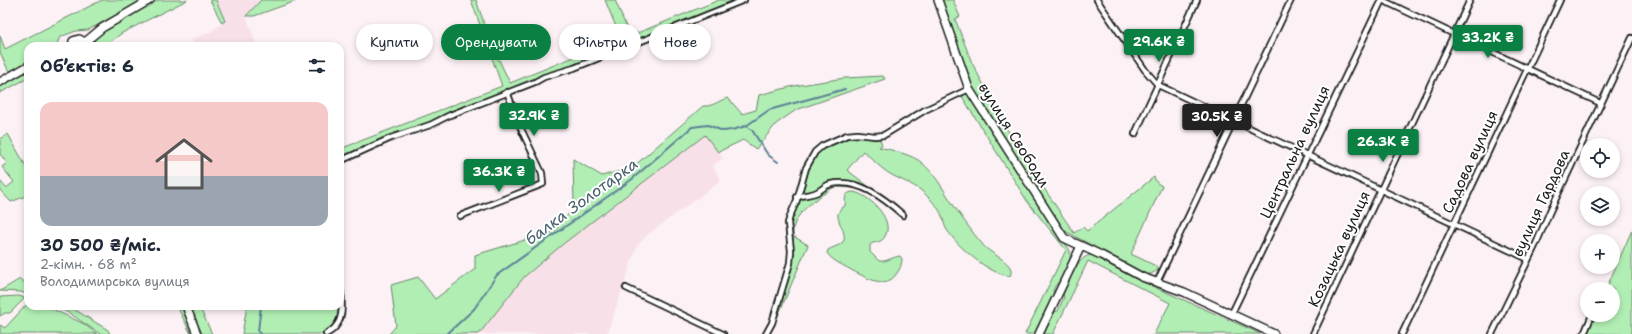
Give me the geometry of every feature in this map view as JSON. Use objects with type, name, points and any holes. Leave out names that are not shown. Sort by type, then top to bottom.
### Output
[{"type":"street","points":[[86,42],[102,28],[150,0]]},
{"type":"street","points":[[344,159],[391,138],[430,125],[450,115],[535,82],[544,77],[585,64],[744,0]]},
{"type":"street","name":"вулиця Свободи","points":[[938,0],[969,89],[1064,238],[1136,274],[1184,292],[1274,334]]},
{"type":"street","points":[[1097,0],[1145,70],[1158,85],[1528,259]]},
{"type":"street","points":[[1135,134],[1198,0]]},
{"type":"street","points":[[1157,282],[1291,0]]},
{"type":"street","points":[[1382,0],[1600,103]]},
{"type":"street","name":"Центральна вулиця","points":[[1231,315],[1382,0]]},
{"type":"street","name":"Козацька вулиця","points":[[1312,334],[1470,0]]},
{"type":"street","name":"Садова вулиця","points":[[1402,334],[1560,0]]},
{"type":"street","name":"вулиця Гардова","points":[[1492,334],[1632,38]]},
{"type":"street","points":[[73,42],[77,39],[81,39],[83,42]]},
{"type":"street","points":[[0,82],[24,68]]},
{"type":"street","points":[[766,334],[772,323],[790,263],[791,252],[788,223],[808,162],[815,152],[822,146],[847,135],[884,135],[924,110],[969,89]]},
{"type":"street","points":[[460,216],[543,184],[542,173],[522,131],[507,92]]},
{"type":"street","points":[[797,197],[815,193],[831,184],[848,184],[869,191],[892,205],[903,215]]},
{"type":"street","points":[[1039,334],[1081,246]]},
{"type":"street","points":[[626,288],[723,334]]},
{"type":"street","points":[[188,310],[197,334]]},
{"type":"street","points":[[326,334],[336,326],[339,321],[341,310]]},
{"type":"street","points":[[1584,334],[1589,322]]},
{"type":"shaded area","points":[[216,0],[261,0],[246,16],[256,42],[192,42],[192,39],[209,33],[225,21]]},
{"type":"shaded area","points":[[706,134],[723,158],[713,166],[721,181],[648,234],[637,246],[607,334],[479,334],[524,277],[563,244]]},
{"type":"green space","points":[[102,0],[144,0],[88,30],[76,31],[60,37],[58,42],[24,42],[24,64],[13,71],[8,70],[0,52],[0,36],[5,49]]},
{"type":"green space","points":[[159,0],[187,0],[122,33],[110,42],[94,42],[104,30],[121,18]]},
{"type":"green space","points":[[210,0],[216,0],[225,21],[222,23]]},
{"type":"green space","points":[[261,0],[299,0],[254,16],[246,16]]},
{"type":"green space","points":[[471,0],[476,0],[484,24],[480,24]]},
{"type":"green space","points":[[605,0],[615,0],[625,24],[615,24]]},
{"type":"green space","points":[[719,0],[739,0],[680,24],[660,24]]},
{"type":"green space","points":[[942,0],[953,0],[960,17],[955,19],[972,63],[1027,163],[1074,233],[1083,227],[1087,231],[1154,177],[1157,183],[1162,186],[1131,254],[1158,267],[1158,270],[1151,274],[1145,274],[1065,231],[976,94]]},
{"type":"green space","points":[[649,28],[649,36],[641,40],[641,32]]},
{"type":"green space","points":[[493,60],[499,60],[510,83],[567,60],[590,60],[565,69],[549,72],[533,82],[512,88],[344,157],[344,147],[502,86]]},
{"type":"green space","points":[[24,73],[24,80],[0,93],[0,87]]},
{"type":"green space","points":[[883,76],[885,79],[796,110],[776,124],[756,149],[743,140],[718,152],[705,135],[563,244],[524,277],[479,334],[389,334],[396,326],[391,285],[418,277],[435,299],[475,269],[475,255],[555,231],[574,207],[573,159],[602,176],[633,167],[703,106],[707,106],[728,98],[742,114],[756,110],[759,95],[794,86],[845,78]]},
{"type":"green space","points":[[968,92],[1070,251],[1068,268],[1053,290],[1054,297],[1036,334],[1025,334],[1066,250],[1027,201],[963,98],[962,95]]},
{"type":"green space","points":[[8,134],[24,163],[24,197],[11,202],[0,190],[0,181],[6,188],[14,182],[2,167],[7,163],[0,154],[0,139]]},
{"type":"green space","points":[[855,135],[880,139],[882,145],[879,147],[914,158],[926,167],[938,180],[970,229],[979,240],[987,249],[1007,263],[1011,271],[1010,276],[993,270],[975,259],[952,237],[947,230],[939,209],[923,192],[880,167],[863,151],[847,170],[868,186],[867,192],[856,188],[834,187],[806,207],[796,220],[793,228],[793,236],[808,245],[778,316],[792,261],[790,221],[810,163],[819,152],[830,144]]},
{"type":"green space","points":[[853,192],[872,202],[883,214],[886,221],[887,228],[883,240],[870,245],[870,252],[879,261],[885,261],[900,256],[902,259],[898,271],[887,281],[882,282],[870,279],[835,261],[827,253],[828,250],[840,245],[843,242],[844,233],[838,218],[838,214],[845,206],[846,195]]},
{"type":"green space","points":[[1632,230],[1632,334],[1586,334],[1592,322],[1620,322],[1620,282],[1609,282],[1613,274],[1620,274],[1620,257]]},
{"type":"green space","points":[[1092,255],[1134,278],[1261,334],[1154,334],[1170,303],[1088,261],[1053,334],[1044,334],[1054,312],[1058,311],[1064,297],[1063,294],[1077,265],[1086,256]]},
{"type":"green space","points":[[20,279],[24,282],[24,293],[0,291]]},
{"type":"green space","points":[[19,296],[24,299],[10,313],[5,313],[0,316],[0,297]]},
{"type":"green space","points":[[24,307],[24,310],[54,310],[84,324],[97,334],[0,334],[0,325],[5,328]]},
{"type":"green space","points":[[63,310],[76,310],[108,330],[110,334],[100,334]]},
{"type":"green space","points":[[179,310],[185,310],[195,334],[191,334]]},
{"type":"green space","points":[[191,310],[201,310],[212,334],[201,334]]},
{"type":"green space","points":[[246,310],[338,310],[336,324],[324,334],[242,334]]},
{"type":"waterway","name":"балка Золотарка","points":[[447,334],[474,309],[497,275],[631,180],[692,127],[708,125],[723,131],[732,130],[746,126],[769,110],[845,89]]},
{"type":"waterway","name":"балка Золотарка","points":[[746,126],[752,130],[768,155],[778,162]]},
{"type":"waterway","points":[[260,334],[258,331],[261,310]]},
{"type":"waterway","points":[[1595,334],[1604,334]]}]
